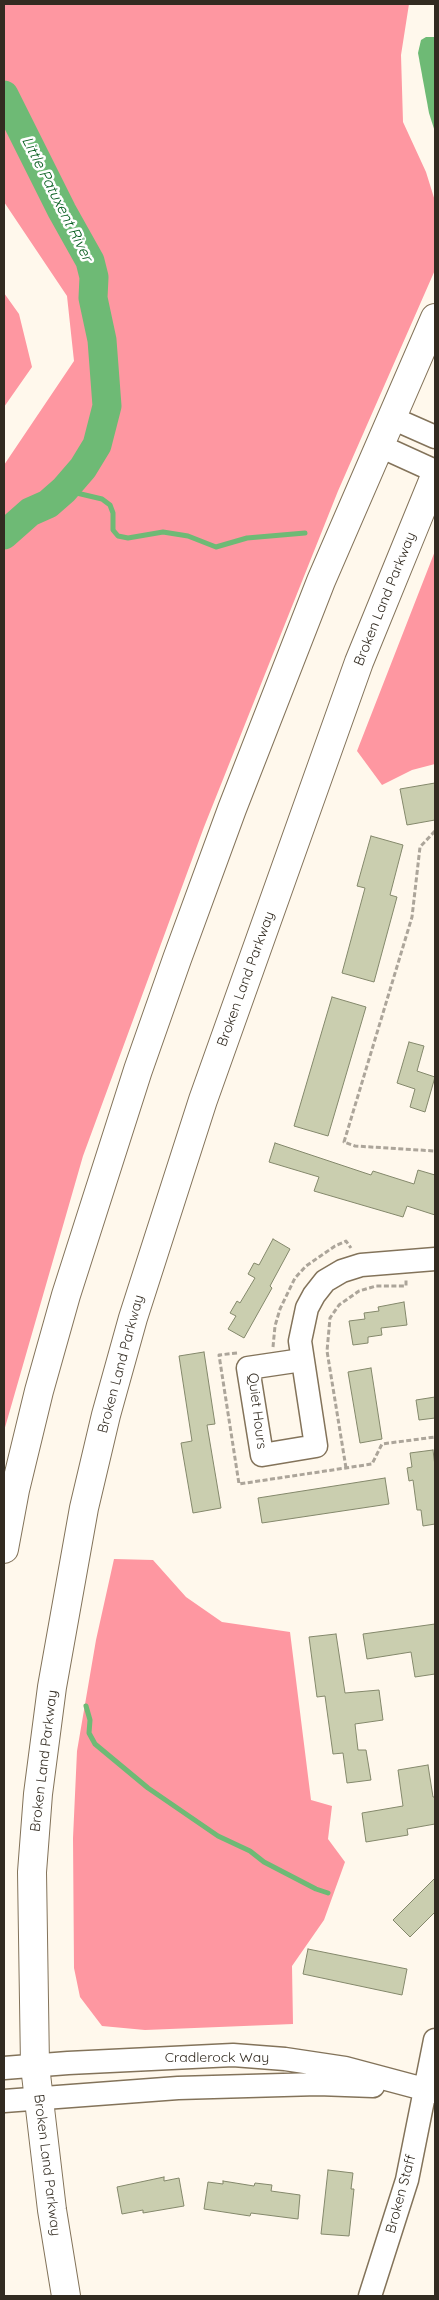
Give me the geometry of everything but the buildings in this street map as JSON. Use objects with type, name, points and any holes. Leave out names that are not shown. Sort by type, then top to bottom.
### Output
[{"type":"main road","points":[[4,1549],[15,1490],[39,1390],[66,1295],[138,1070],[180,950],[275,698],[322,581],[435,318]]},
{"type":"main road","name":"Broken Land Parkway","points":[[66,2296],[52,2210],[35,2066],[32,1872],[38,1794],[69,1586],[106,1415],[133,1318],[206,1091],[359,662],[435,476]]},
{"type":"street","points":[[392,418],[435,437]]},
{"type":"street","points":[[380,446],[435,471]]},
{"type":"street","name":"Quiet Hours","points":[[301,1351],[248,1368],[262,1455],[316,1446],[301,1351],[304,1317],[314,1295],[325,1282],[334,1276],[361,1265],[435,1259]]},
{"type":"street","name":"Broken Staff","points":[[370,2296],[407,2180],[431,2091],[435,2040]]},
{"type":"street","name":"Cradlerock Way","points":[[4,2068],[233,2055],[285,2058],[345,2068],[431,2091]]},
{"type":"street","name":"Cradlerock Way","points":[[4,2101],[178,2088],[286,2084],[341,2084],[431,2091]]},
{"type":"path","points":[[435,831],[420,847],[412,917],[344,1142],[355,1146],[435,1151]]},
{"type":"path","points":[[346,1468],[327,1351],[330,1318],[339,1305],[359,1291],[376,1286],[406,1286],[406,1276]]},
{"type":"path","points":[[264,1349],[301,1351]]},
{"type":"path","points":[[246,1351],[219,1355],[239,1484],[372,1464],[382,1444],[435,1437]]},
{"type":"shaded area","points":[[4,4],[409,4],[401,55],[403,122],[426,172],[435,201],[435,270],[338,491],[204,827],[83,1156],[4,1431],[4,465],[74,361],[67,296],[4,202]]},
{"type":"shaded area","points":[[426,37],[435,37],[435,132],[429,113],[418,53],[421,40]]},
{"type":"shaded area","points":[[4,293],[19,314],[32,367],[4,407]]},
{"type":"shaded area","points":[[435,551],[435,764],[412,770],[382,785],[357,751]]},
{"type":"shaded area","points":[[114,1559],[153,1560],[186,1597],[222,1622],[290,1632],[311,1800],[332,1806],[328,1839],[345,1862],[324,1920],[292,1966],[293,2024],[145,2030],[102,2026],[80,1997],[74,1968],[73,1838],[77,1751],[96,1640]]},
{"type":"waterway","name":"Little Patuxent River","points":[[4,95],[62,211],[90,261],[94,277],[93,298],[102,340],[107,406],[97,445],[83,468],[64,490],[48,504],[30,512],[4,535]]},
{"type":"waterway","points":[[64,490],[102,499],[110,505],[113,513],[113,530],[118,536],[128,538],[163,532],[188,536],[216,547],[247,538],[305,533]]},
{"type":"waterway","points":[[86,1706],[90,1720],[89,1733],[95,1744],[148,1788],[218,1836],[250,1851],[264,1862],[316,1889],[328,1893]]}]
